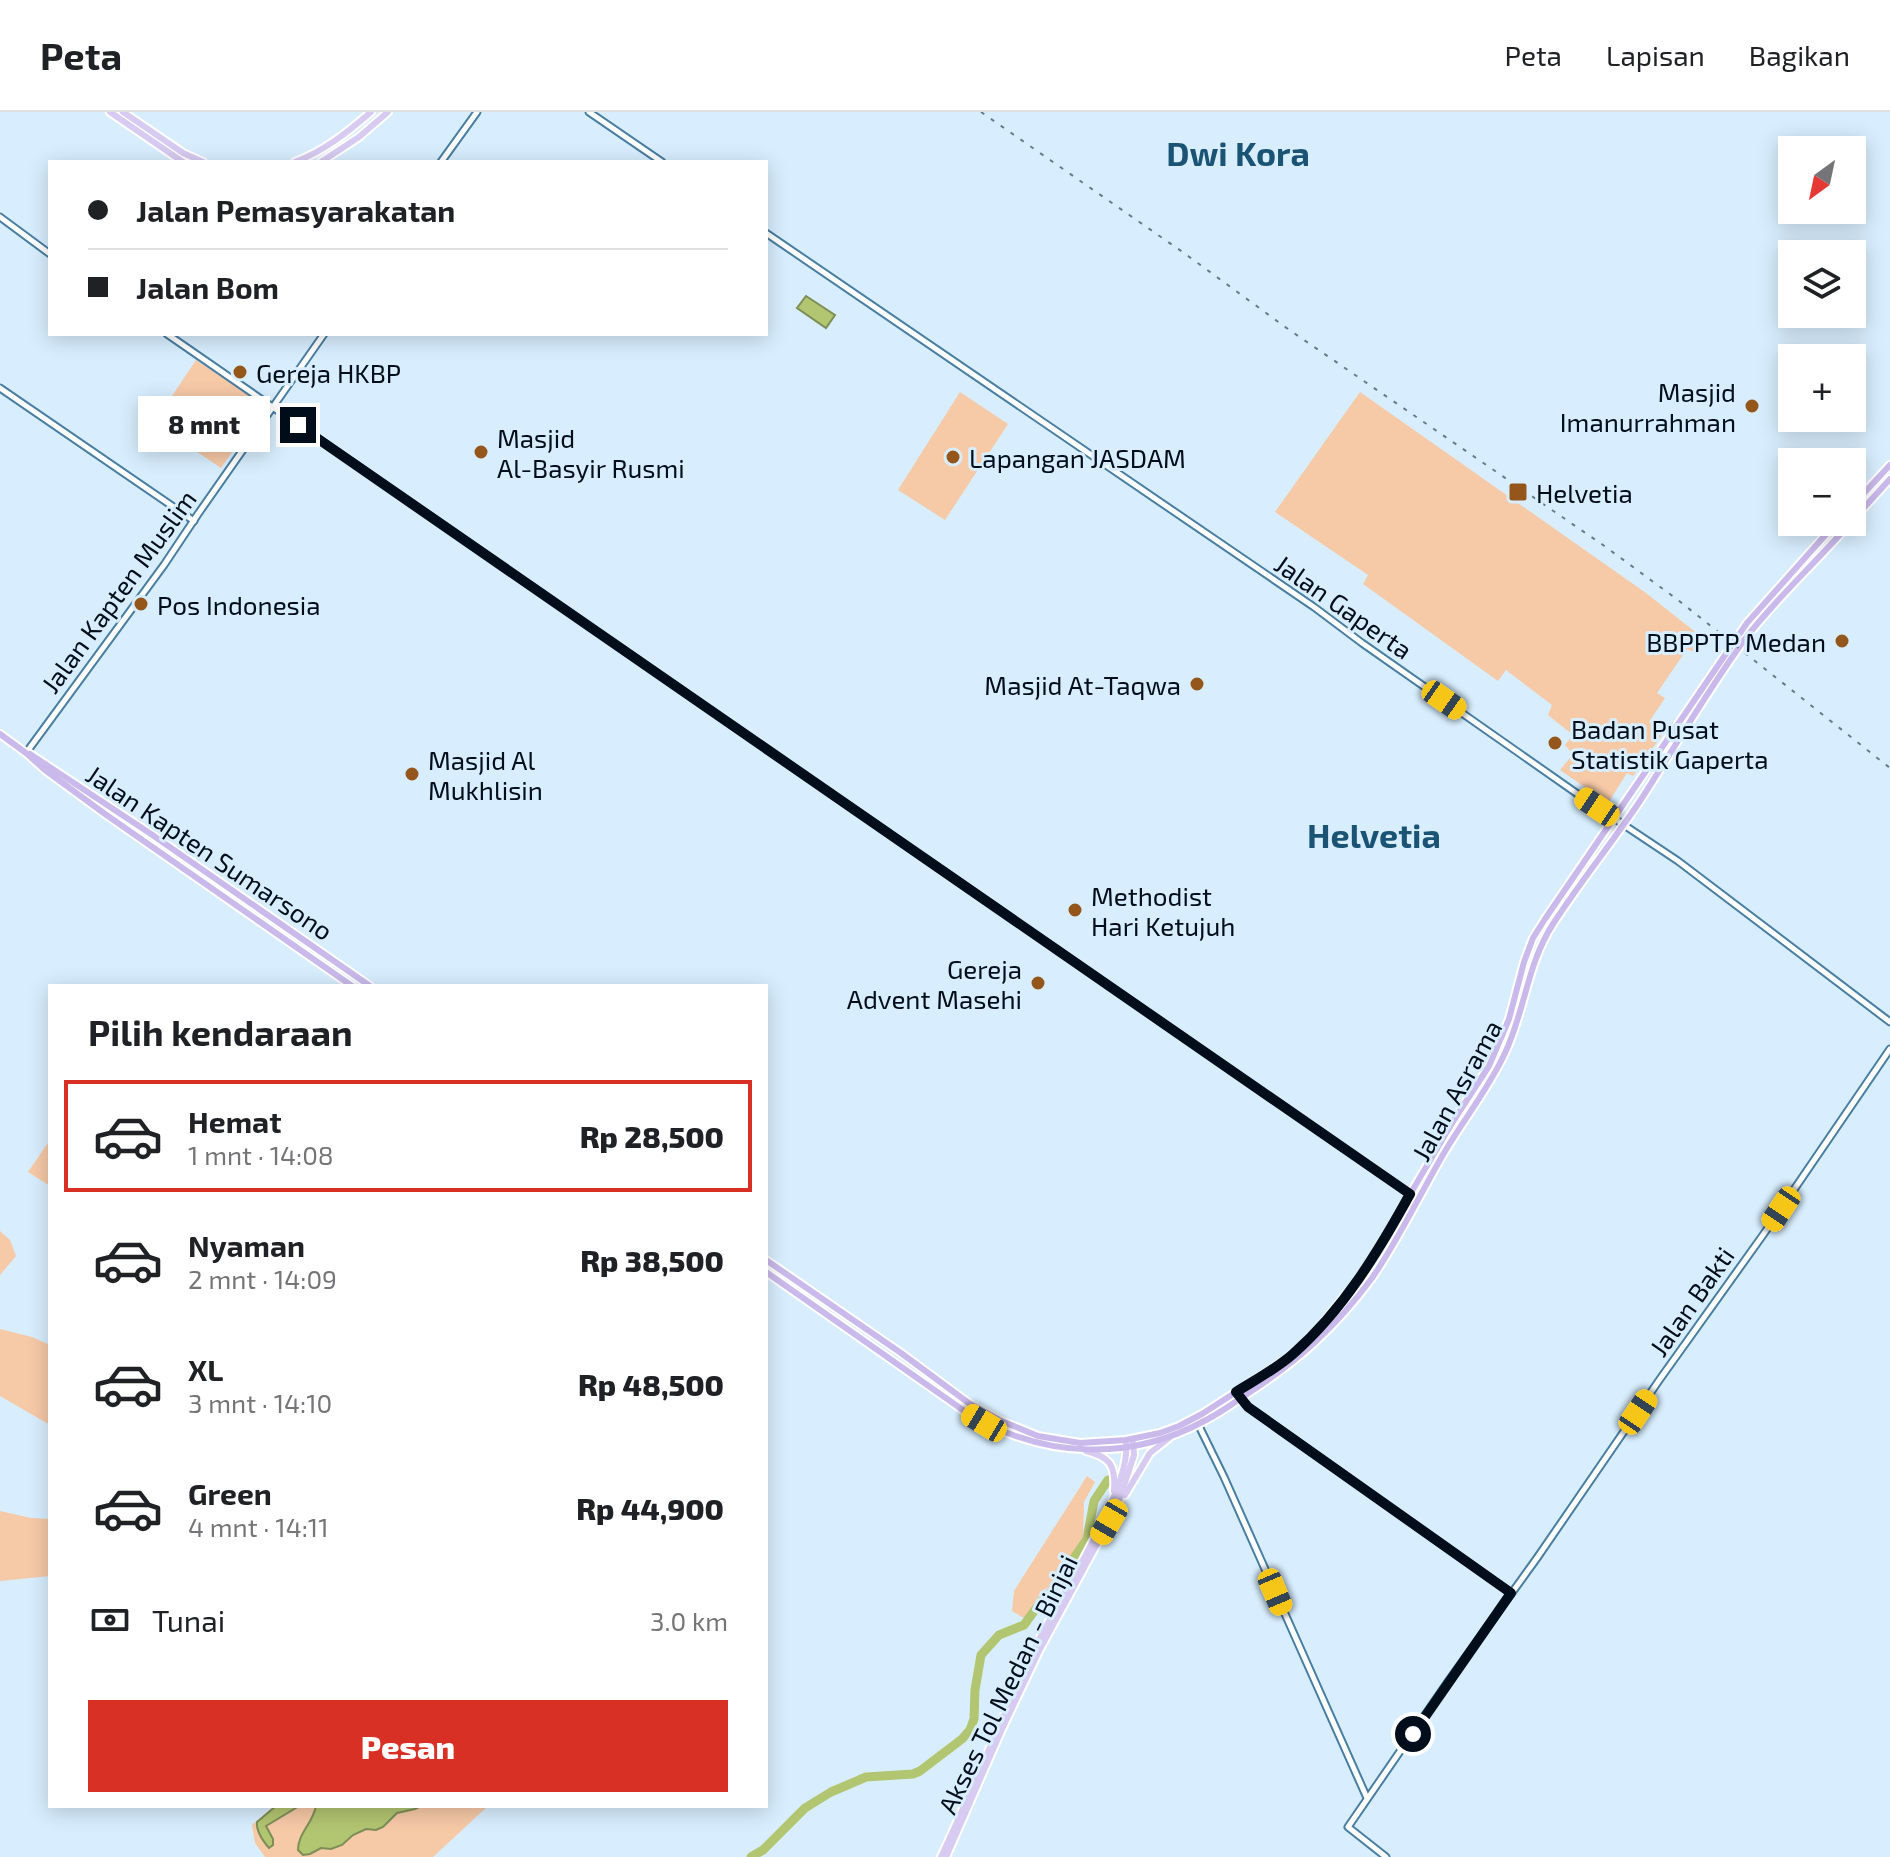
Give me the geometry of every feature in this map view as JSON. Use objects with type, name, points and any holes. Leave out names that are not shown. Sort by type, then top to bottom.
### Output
[{"type":"highway","points":[[1866,491],[1890,465]]},
{"type":"highway","name":"Jalan Asrama","points":[[1866,506],[1890,479]]},
{"type":"highway","name":"Jalan Asrama","points":[[768,1261],[988,1416],[1038,1436],[1080,1443],[1130,1443],[1242,1400],[1316,1332],[1365,1271],[1498,1049],[1533,938],[1747,623],[1825,536]]},
{"type":"highway","name":"Jalan Asrama","points":[[768,1273],[984,1423],[1046,1445],[1083,1450],[1172,1436],[1242,1400],[1282,1372],[1320,1339],[1373,1277],[1506,1052],[1541,943],[1624,824],[1746,638],[1839,536]]},
{"type":"highway","name":"Jalan Kapten Sumarsono","points":[[0,734],[105,814],[349,984]]},
{"type":"highway","name":"Jalan Kapten Sumarsono","points":[[26,753],[33,754],[367,984]]},
{"type":"main road","points":[[110,112],[180,160]]},
{"type":"main road","points":[[123,112],[183,153],[199,160]]},
{"type":"main road","points":[[300,160],[350,130],[371,112]]},
{"type":"main road","points":[[324,160],[359,137],[388,112]]},
{"type":"main road","points":[[1117,1507],[1150,1453],[1172,1436]]},
{"type":"main road","name":"Akses Tol Medan - Binjai","points":[[943,1857],[1034,1649],[1113,1498],[1130,1443]]},
{"type":"main road","name":"Akses Tol Medan - Binjai","points":[[974,1788],[1040,1649],[1117,1507],[1134,1455],[1130,1443]]},
{"type":"main road","points":[[1083,1450],[1100,1454],[1109,1461],[1115,1480],[1113,1498]]},
{"type":"street","points":[[442,160],[477,112]]},
{"type":"street","points":[[589,112],[659,160]]},
{"type":"street","points":[[0,217],[48,253]]},
{"type":"street","name":"Jalan Gaperta","points":[[768,234],[1314,607],[1681,863],[1890,1022]]},
{"type":"street","points":[[170,336],[1410,1194]]},
{"type":"street","name":"Jalan Kapten Muslim","points":[[26,753],[164,565],[323,336]]},
{"type":"street","points":[[0,388],[194,521]]},
{"type":"street","name":"Jalan Bakti","points":[[1386,1857],[1348,1827],[1890,1049]]},
{"type":"street","points":[[1242,1400],[1511,1593]]},
{"type":"street","points":[[1198,1424],[1367,1799]]},
{"type":"shaded area","points":[[806,296],[835,315],[826,328],[797,308]]},
{"type":"shaded area","points":[[196,360],[264,405],[221,468],[154,423]]},
{"type":"shaded area","name":"Lapangan JASDAM","points":[[960,392],[1008,424],[945,520],[898,490]]},
{"type":"shaded area","points":[[1360,392],[1646,593],[1703,638],[1695,652],[1687,649],[1657,693],[1665,698],[1649,722],[1664,732],[1633,776],[1627,773],[1608,803],[1560,770],[1573,754],[1565,745],[1573,735],[1548,715],[1552,705],[1506,670],[1498,681],[1363,584],[1368,575],[1275,512]]},
{"type":"shaded area","points":[[48,1143],[48,1185],[28,1172]]},
{"type":"shaded area","points":[[0,1231],[10,1240],[16,1256],[0,1275]]},
{"type":"shaded area","points":[[0,1329],[48,1344],[48,1424],[0,1396]]},
{"type":"shaded area","points":[[1087,1476],[1095,1482],[1084,1502],[1083,1540],[1024,1618],[1012,1611],[1014,1591]]},
{"type":"shaded area","points":[[0,1511],[48,1519],[48,1576],[0,1581]]},
{"type":"shaded area","points":[[272,1808],[486,1808],[433,1857],[265,1857],[255,1843],[252,1825]]},
{"type":"shaded area","points":[[274,1808],[296,1808],[266,1826],[273,1839],[273,1845],[269,1848],[262,1839],[257,1822]]},
{"type":"shaded area","points":[[315,1808],[417,1808],[397,1813],[383,1827],[366,1829],[342,1845],[303,1855],[298,1850],[299,1844]]},
{"type":"waterway","points":[[751,1857],[763,1850],[805,1808],[831,1792],[866,1777],[913,1774],[962,1739],[974,1719],[981,1655],[999,1635],[1024,1625],[1048,1596],[1087,1539],[1094,1501],[1108,1480]]},
{"type":"railway","points":[[981,112],[1288,329],[1603,545],[1678,600],[1890,768]]},
{"type":"place","name":"Gereja HKBP","points":[[240,372]]},
{"type":"place","name":"Masjid Imanurrahman","points":[[1752,406]]},
{"type":"place","name":"Masjid Al-Basyir Rusmi","points":[[481,452]]},
{"type":"place","name":"Lapangan JASDAM","points":[[953,457]]},
{"type":"place","name":"Helvetia","points":[[1518,492]]},
{"type":"place","name":"Pos Indonesia","points":[[141,604]]},
{"type":"place","name":"BBPPTP Medan","points":[[1842,641]]},
{"type":"place","name":"Masjid At-Taqwa","points":[[1197,684]]},
{"type":"place","name":"Badan Pusat Statistik Gaperta","points":[[1555,743]]},
{"type":"place","name":"Masjid Al Mukhlisin","points":[[412,774]]},
{"type":"place","name":"Methodist Hari Ketujuh","points":[[1075,910]]},
{"type":"place","name":"Gereja Advent Masehi","points":[[1038,983]]},
{"type":"district","name":"Dwi Kora","points":[[1238,152]]},
{"type":"district","name":"Helvetia","points":[[1374,834]]},
{"type":"route","points":[[298,425],[1410,1194],[1382,1245],[1332,1314],[1293,1354],[1236,1392],[1248,1407],[1511,1593],[1413,1734]]}]
